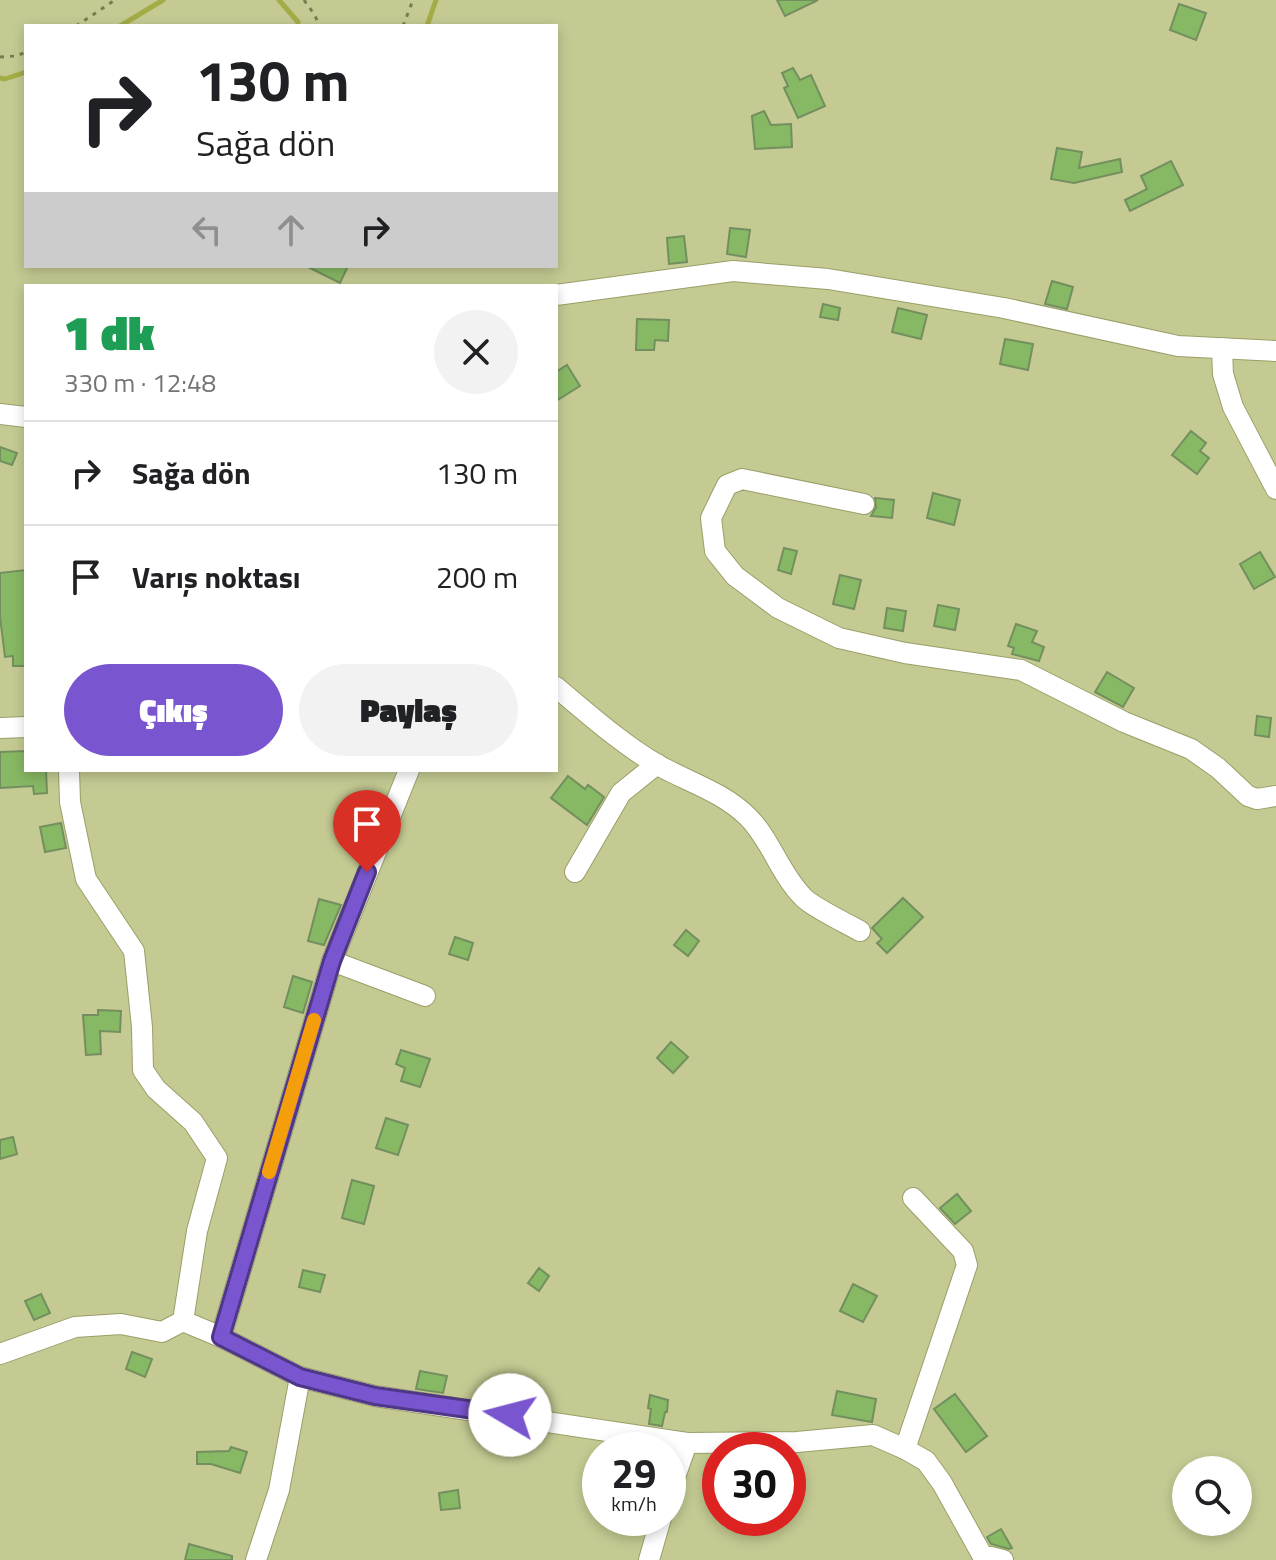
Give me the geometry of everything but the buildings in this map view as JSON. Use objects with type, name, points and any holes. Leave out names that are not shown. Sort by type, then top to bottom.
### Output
[{"type":"street","points":[[558,295],[733,271],[828,279],[1004,308],[1178,346],[1276,351]]},
{"type":"street","points":[[1222,348],[1223,374],[1233,407],[1276,489]]},
{"type":"street","points":[[0,414],[24,417]]},
{"type":"street","points":[[864,504],[742,479],[727,485],[711,518],[715,551],[735,576],[778,608],[839,638],[905,653],[1021,670],[1124,722],[1191,749],[1218,768],[1248,796],[1257,799],[1276,796]]},
{"type":"street","points":[[558,689],[657,764],[724,798],[748,817],[804,899],[860,931]]},
{"type":"street","points":[[0,728],[24,727]]},
{"type":"street","points":[[575,872],[621,793],[657,764]]},
{"type":"street","points":[[69,772],[70,802],[86,879],[134,951],[143,1070],[156,1089],[193,1122],[217,1158],[197,1231],[183,1321]]},
{"type":"street","points":[[221,1337],[332,961],[408,772]]},
{"type":"street","points":[[332,961],[425,996]]},
{"type":"street","points":[[905,1449],[967,1265],[963,1251],[913,1198]]},
{"type":"street","points":[[183,1321],[300,1377],[375,1396],[687,1443],[797,1442],[873,1435],[926,1461],[942,1483],[982,1555],[1003,1560]]},
{"type":"street","points":[[0,1354],[75,1327],[121,1324],[162,1332],[183,1321]]},
{"type":"street","points":[[256,1560],[279,1490],[300,1377]]},
{"type":"street","points":[[649,1560],[656,1536]]},
{"type":"street","points":[[961,1560],[973,1541]]},
{"type":"path","points":[[79,24],[115,0]]},
{"type":"path","points":[[304,0],[319,24]]},
{"type":"path","points":[[404,24],[413,0]]},
{"type":"path","points":[[0,57],[24,53]]},
{"type":"waterway","points":[[123,24],[163,0]]},
{"type":"waterway","points":[[279,0],[298,24]]},
{"type":"waterway","points":[[428,24],[436,0]]},
{"type":"waterway","points":[[0,78],[24,73]]},
{"type":"slow traffic","points":[[269,1172],[314,1020]]},
{"type":"route","points":[[367,872],[332,961],[221,1337],[300,1377],[375,1396],[510,1415]]}]
